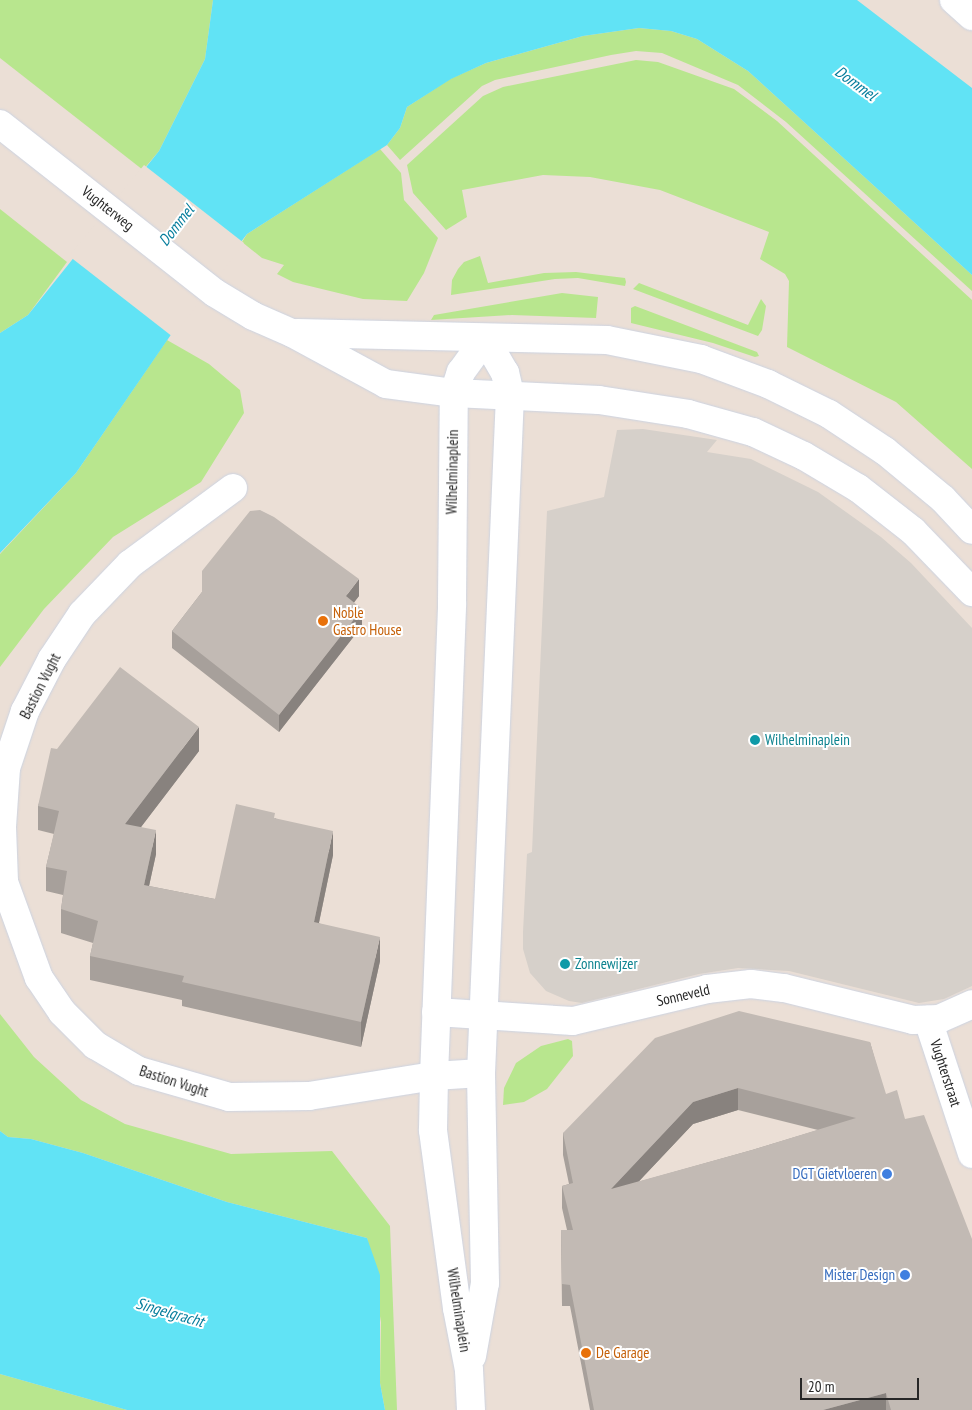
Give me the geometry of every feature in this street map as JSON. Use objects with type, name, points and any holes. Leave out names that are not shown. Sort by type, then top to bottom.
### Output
[{"type":"street","points":[[954,0],[972,16]]},
{"type":"street","name":"Vughterweg","points":[[0,124],[215,292],[253,316],[292,333]]},
{"type":"street","points":[[292,333],[485,340],[607,340],[701,359],[768,384],[829,414],[885,451],[943,499],[972,530]]},
{"type":"street","points":[[292,333],[386,384],[454,393],[510,394],[644,406],[688,414],[752,432],[804,456],[858,488],[913,531],[972,592]]},
{"type":"street","name":"Wilhelminaplein","points":[[485,340],[505,373],[510,394],[482,1014],[481,1073],[485,1283],[470,1370],[457,1308],[433,1130],[452,604],[454,393],[471,354],[485,340]]},
{"type":"street","name":"Bastion Vught","points":[[233,488],[130,564],[82,614],[52,659],[25,711],[6,768],[2,827],[4,882],[39,978],[62,1012],[95,1045],[139,1071],[229,1097],[308,1096],[434,1076],[481,1073]]},
{"type":"street","name":"Sonneveld","points":[[436,1012],[573,1020],[706,989],[751,984],[784,988],[899,1018],[928,1020],[950,1015],[972,1004]]},
{"type":"street","name":"Vughterstraat","points":[[928,1020],[972,1154]]},
{"type":"street","points":[[470,1370],[471,1410]]},
{"type":"green space","points":[[0,0],[213,0],[205,59],[159,151],[143,170],[0,58]]},
{"type":"green space","points":[[639,28],[671,31],[697,39],[748,71],[972,275],[972,291],[786,122],[738,85],[662,53],[636,51],[611,55],[495,80],[482,86],[400,160],[387,145],[400,128],[407,107],[450,79],[486,63],[583,36]]},
{"type":"green space","points":[[636,60],[658,62],[734,89],[777,121],[972,300],[972,469],[896,402],[787,347],[789,281],[785,274],[760,259],[769,232],[660,190],[590,177],[543,175],[462,190],[467,217],[446,230],[413,193],[407,165],[483,96],[503,87]]},
{"type":"green space","points":[[380,149],[401,173],[404,200],[438,238],[424,273],[407,301],[363,299],[293,282],[277,274],[284,265],[262,258],[242,242],[247,234]]},
{"type":"green space","points":[[0,209],[67,262],[28,315],[0,333]]},
{"type":"green space","points":[[480,256],[488,283],[544,273],[576,272],[625,278],[626,282],[625,286],[578,278],[555,279],[451,295],[452,280],[458,269],[464,262]]},
{"type":"green space","points":[[639,283],[748,325],[761,299],[766,306],[762,330],[758,336],[633,289]]},
{"type":"green space","points":[[562,293],[598,297],[596,318],[512,315],[431,320],[434,315]]},
{"type":"green space","points":[[635,306],[757,352],[759,356],[755,357],[713,343],[631,323],[631,308]]},
{"type":"green space","points":[[167,340],[209,364],[240,390],[244,413],[201,482],[113,537],[44,609],[0,667],[0,554],[76,473]]},
{"type":"green space","points":[[0,1014],[34,1057],[81,1100],[125,1124],[231,1154],[332,1151],[390,1226],[397,1410],[385,1410],[380,1383],[381,1322],[367,1238],[227,1202],[83,1153],[31,1139],[8,1137],[0,1131]]},
{"type":"green space","points":[[568,1039],[572,1041],[573,1056],[547,1089],[524,1102],[503,1105],[504,1088],[516,1063],[541,1046]]},
{"type":"green space","points":[[0,1374],[127,1410],[0,1410]]},
{"type":"shaded area","name":"Wilhelminaplein","points":[[643,429],[717,440],[707,452],[751,459],[818,492],[881,537],[911,563],[972,628],[972,986],[944,999],[919,1003],[789,971],[738,968],[699,974],[582,1003],[569,1001],[546,991],[530,973],[523,949],[523,932],[527,854],[532,852],[547,511],[604,497],[617,430]]},
{"type":"water","name":"Dommel","points":[[213,0],[857,0],[972,88],[972,275],[748,71],[697,39],[671,31],[639,28],[583,36],[486,63],[451,79],[407,107],[400,128],[387,145],[247,234],[179,323],[76,473],[0,553],[0,333],[28,315],[159,151],[205,59]]},
{"type":"water","name":"Singelgracht","points":[[0,1131],[8,1137],[31,1139],[83,1153],[227,1202],[367,1238],[380,1275],[380,1383],[385,1410],[127,1410],[0,1374]]},
{"type":"pier","points":[[144,165],[244,243],[173,337],[69,256]]},
{"type":"building","points":[[260,510],[274,517],[359,579],[346,596],[362,609],[279,715],[172,631],[202,592],[202,571],[250,511]]},
{"type":"building","points":[[120,667],[199,727],[125,824],[156,830],[144,885],[215,899],[236,804],[275,813],[274,818],[333,831],[314,922],[380,937],[361,1022],[182,982],[184,976],[90,956],[98,921],[61,909],[67,871],[46,867],[59,811],[38,806],[51,748],[57,749]]},
{"type":"building","points":[[739,1011],[870,1042],[886,1094],[897,1090],[905,1119],[924,1115],[972,1239],[972,1410],[891,1410],[886,1393],[823,1410],[594,1410],[570,1285],[562,1284],[561,1230],[573,1230],[562,1186],[573,1183],[563,1133],[655,1038]],"holes":[[[738,1088],[856,1118],[752,1150],[611,1189],[693,1102]]]},
{"type":"place","name":"Noble Gastro House","points":[[323,621]]},
{"type":"place","name":"Wilhelminaplein","points":[[755,740]]},
{"type":"place","name":"Zonnewijzer","points":[[565,964]]},
{"type":"place","name":"DGT Gietvloeren","points":[[887,1174]]},
{"type":"place","name":"Mister Design","points":[[905,1275]]},
{"type":"place","name":"De Garage","points":[[586,1353]]}]
